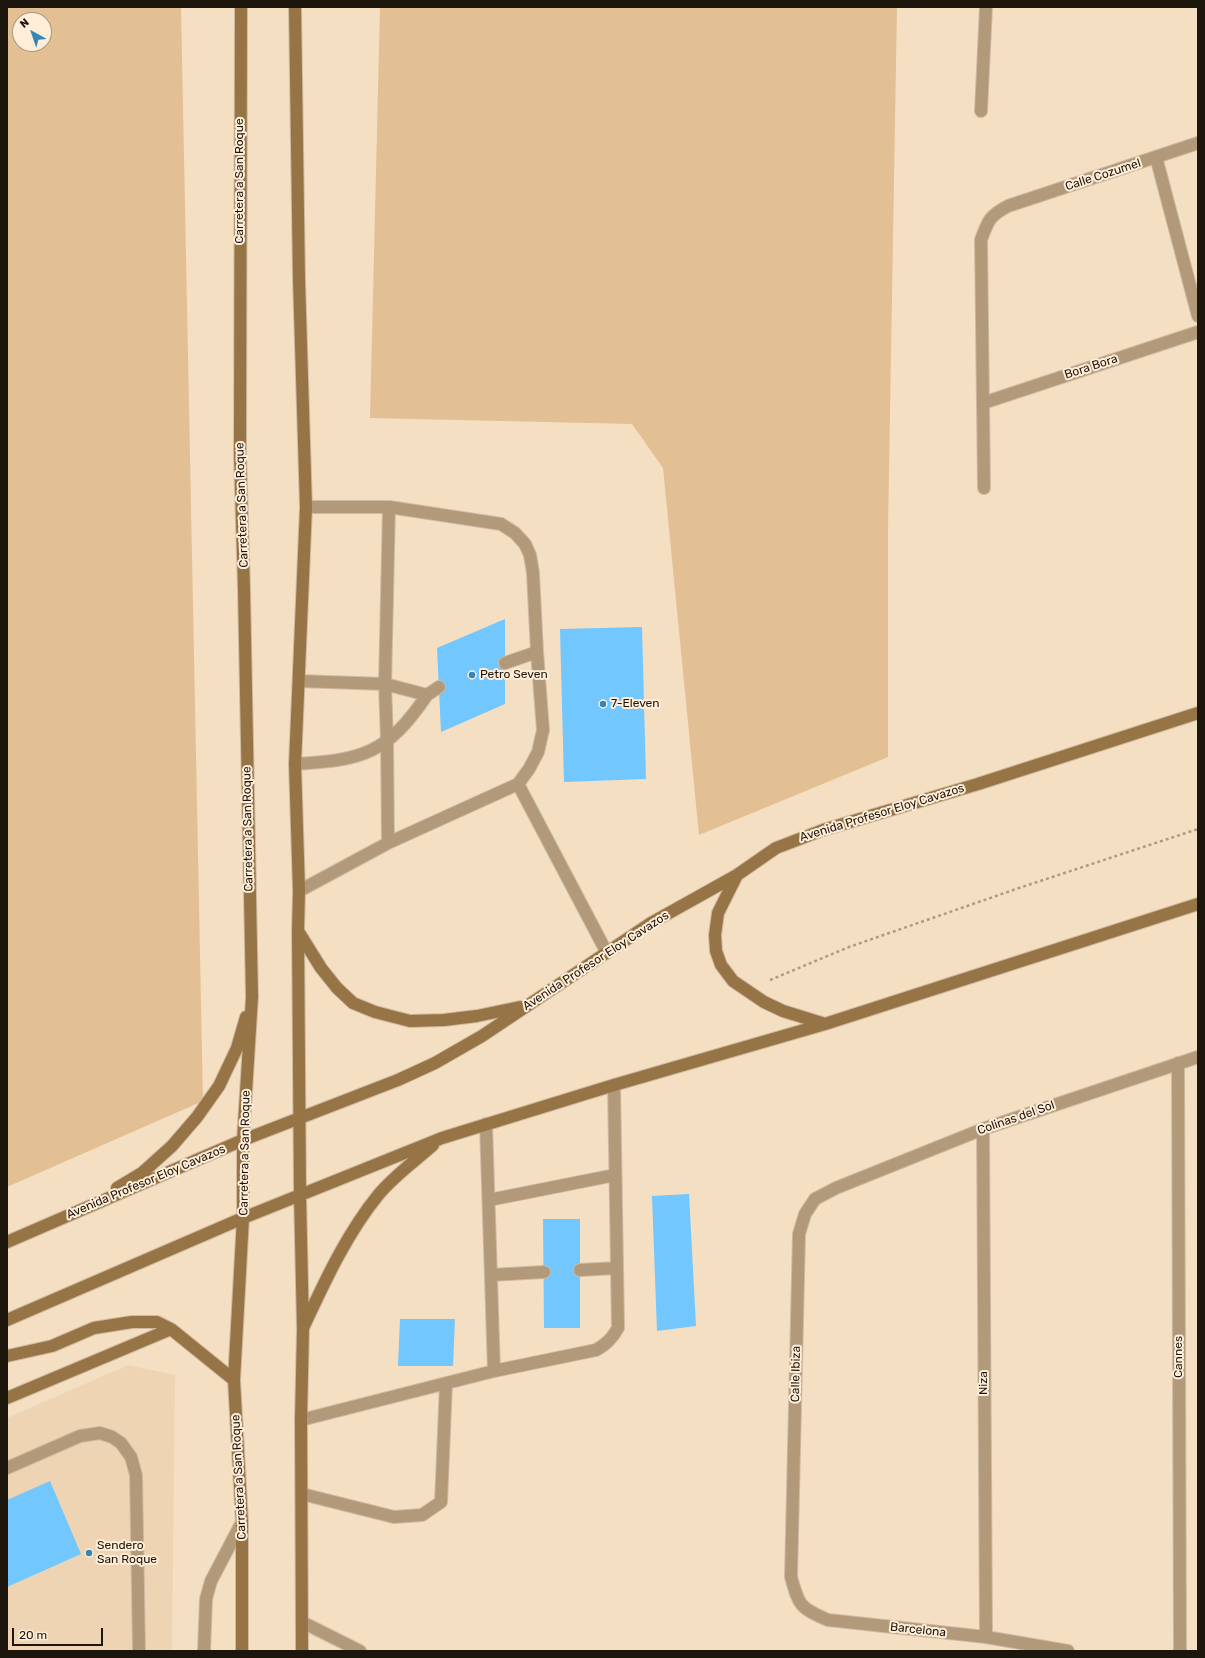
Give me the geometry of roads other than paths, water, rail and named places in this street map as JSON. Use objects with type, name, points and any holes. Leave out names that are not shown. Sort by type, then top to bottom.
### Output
[{"type":"main road","name":"Carretera a San Roque","points":[[241,7],[240,455],[252,997],[243,1140],[243,1218],[234,1380],[242,1522],[242,1651]]},
{"type":"main road","points":[[295,7],[299,272],[306,507],[295,764],[299,891],[300,1194],[303,1329],[302,1651]]},
{"type":"main road","name":"Avenida Profesor Eloy Cavazos","points":[[7,1242],[243,1140],[398,1080],[435,1063],[482,1036],[651,923],[737,875],[776,848],[823,830],[978,784],[1198,713]]},
{"type":"main road","points":[[737,875],[718,914],[715,935],[716,951],[721,965],[733,981],[783,1011],[825,1024]]},
{"type":"main road","points":[[7,1320],[300,1194],[442,1138],[614,1085],[825,1024],[1198,904]]},
{"type":"main road","points":[[298,931],[337,988],[353,1003],[375,1012],[410,1021],[444,1020],[477,1016],[527,1005]]},
{"type":"main road","points":[[74,1214],[142,1173],[172,1146],[197,1117],[219,1086],[236,1048],[252,997]]},
{"type":"main road","points":[[303,1329],[327,1278],[345,1246],[379,1194],[396,1177],[442,1138]]},
{"type":"main road","points":[[7,1356],[52,1346],[94,1328],[132,1322],[157,1322],[171,1329],[234,1380]]},
{"type":"main road","points":[[7,1398],[171,1329]]},
{"type":"street","points":[[980,111],[986,7]]},
{"type":"street","name":"Calle Cozumel","points":[[983,403],[981,240],[988,222],[996,213],[1008,206],[1198,143]]},
{"type":"street","points":[[1156,157],[1198,316]]},
{"type":"street","name":"Bora Bora","points":[[983,403],[1198,332]]},
{"type":"street","points":[[983,403],[984,488]]},
{"type":"street","points":[[299,891],[388,843],[518,784],[529,769],[538,752],[543,730],[536,652],[533,573],[530,555],[525,544],[515,533],[501,524],[390,507],[306,507]]},
{"type":"street","points":[[388,843],[385,684],[390,507]]},
{"type":"street","points":[[505,663],[536,652]]},
{"type":"street","points":[[299,681],[385,684],[427,695]]},
{"type":"street","points":[[295,764],[328,762],[353,758],[373,751],[387,741],[402,727],[427,695],[439,687]]},
{"type":"street","points":[[518,784],[607,953]]},
{"type":"street","name":"Colinas del Sol","points":[[836,1188],[983,1129],[1198,1057]]},
{"type":"street","name":"Cannes","points":[[1178,1063],[1180,1651]]},
{"type":"street","points":[[302,1420],[494,1371],[596,1350],[607,1344],[618,1328],[614,1085]]},
{"type":"street","points":[[486,1124],[494,1371]]},
{"type":"street","name":"Niza","points":[[983,1129],[986,1637]]},
{"type":"street","points":[[488,1200],[615,1175]]},
{"type":"street","name":"Calle Ibiza","points":[[791,1577],[800,1234],[805,1214],[815,1199],[836,1188]]},
{"type":"street","points":[[580,1270],[617,1268]]},
{"type":"street","points":[[491,1275],[544,1272]]},
{"type":"street","points":[[302,1494],[394,1517],[422,1515],[441,1502],[446,1384]]},
{"type":"street","points":[[7,1468],[80,1436],[100,1433],[112,1437],[121,1443],[130,1457],[136,1475],[139,1651]]},
{"type":"street","points":[[204,1651],[206,1600],[211,1581],[242,1522]]},
{"type":"street","name":"Barcelona","points":[[791,1577],[797,1598],[806,1610],[828,1620],[986,1637],[1068,1651]]},
{"type":"street","points":[[302,1622],[360,1651]]},
{"type":"place","name":"Petro Seven","points":[[472,675]]},
{"type":"place","name":"7-Eleven","points":[[603,704]]},
{"type":"place","name":"Sendero San Roque","points":[[89,1553]]}]
